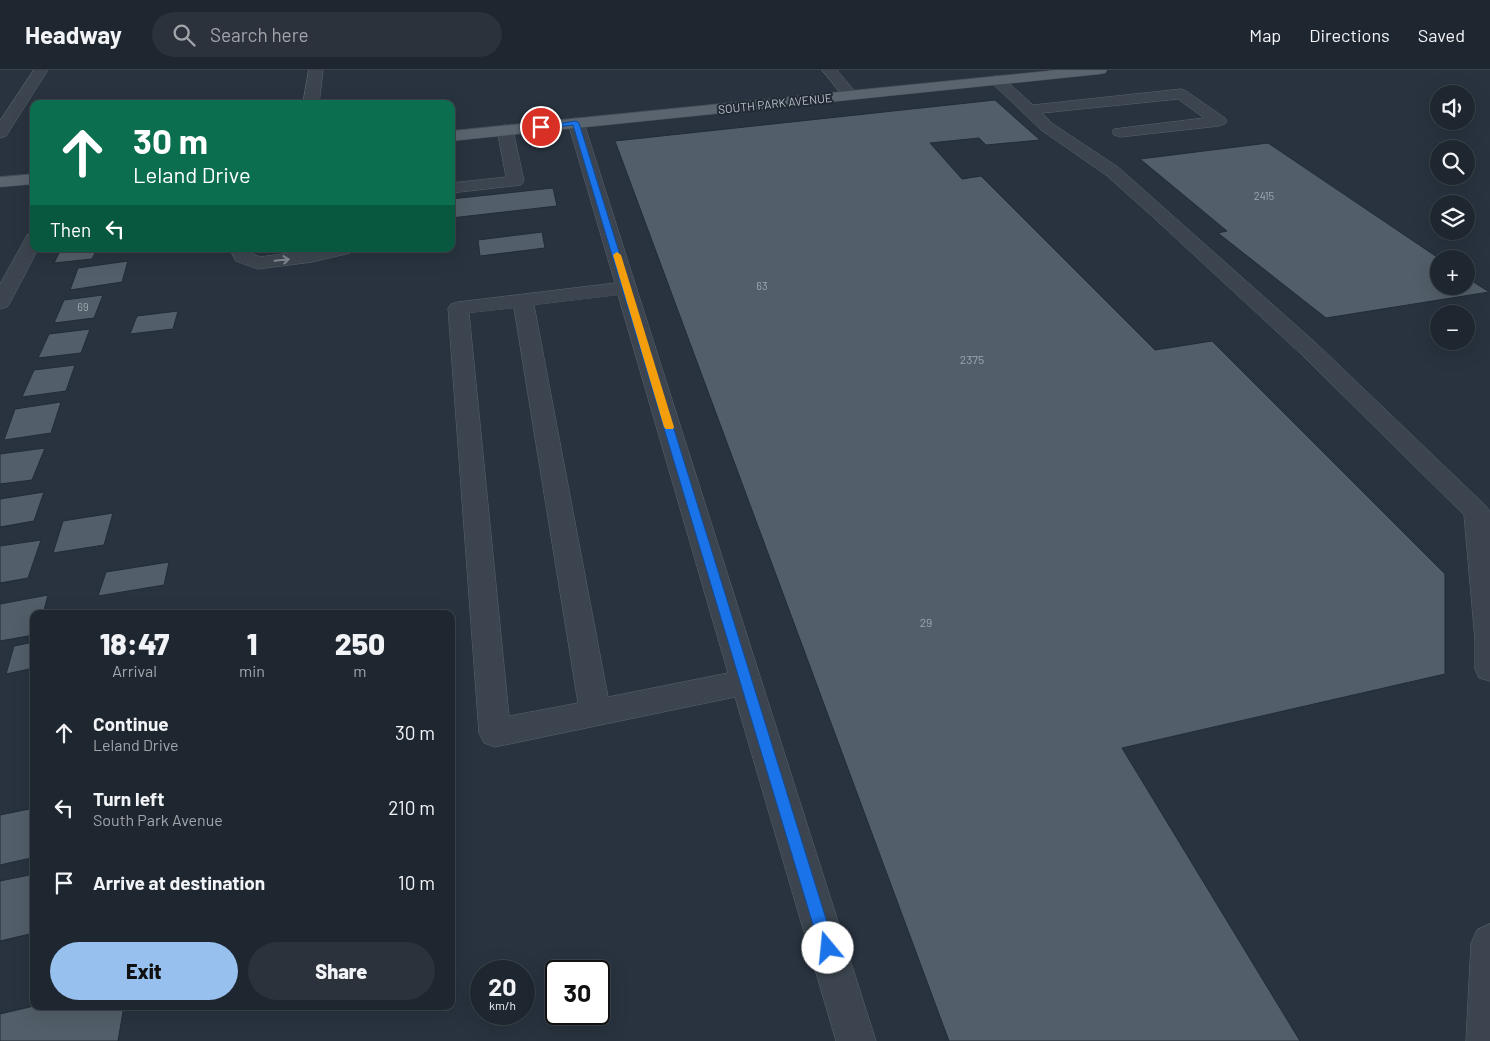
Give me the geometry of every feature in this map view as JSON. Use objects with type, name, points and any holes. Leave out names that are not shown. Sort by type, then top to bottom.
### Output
[{"type":"main road","name":"SOUTH PARK AVENUE","points":[[455,136],[997,80],[1032,73],[1100,70]]},
{"type":"main road","points":[[0,182],[30,179]]},
{"type":"street","points":[[0,132],[41,70]]},
{"type":"street","points":[[312,100],[316,70]]},
{"type":"street","points":[[829,70],[850,95]]},
{"type":"street","points":[[997,80],[1048,127],[1112,171],[1310,349],[1477,512],[1490,640],[1490,669]]},
{"type":"street","points":[[1030,110],[1181,94],[1219,121],[1120,132]]},
{"type":"street","points":[[576,123],[856,1041]]},
{"type":"street","points":[[455,188],[515,181],[506,130]]},
{"type":"street","points":[[0,303],[30,247]]},
{"type":"street","points":[[241,252],[243,257],[258,262],[312,256],[330,252]]},
{"type":"street","points":[[627,288],[458,308],[495,733],[747,682]]},
{"type":"street","points":[[523,300],[595,713]]},
{"type":"street","points":[[1486,1041],[1490,944]]},
{"type":"building","points":[[995,100],[1040,140],[986,145],[979,138],[930,143],[962,179],[981,176],[1155,350],[1212,341],[1445,574],[1445,674],[1122,748],[1300,1041],[949,1041],[615,141]]},
{"type":"building","points":[[1268,143],[1430,252],[1430,295],[1470,295],[1326,318],[1218,233],[1227,231],[1140,159]]},
{"type":"building","points":[[553,188],[557,206],[455,218],[455,199]]},
{"type":"building","points":[[542,232],[545,248],[480,256],[478,240]]},
{"type":"building","points":[[60,252],[96,252],[92,259],[54,263]]},
{"type":"building","points":[[128,261],[122,282],[70,290],[78,268]]},
{"type":"building","points":[[1475,283],[1489,292],[1475,294]]},
{"type":"building","points":[[103,295],[94,318],[54,323],[64,300]]},
{"type":"building","points":[[178,311],[173,329],[130,334],[137,316]]},
{"type":"building","points":[[90,329],[81,353],[38,358],[49,334]]},
{"type":"building","points":[[75,365],[66,391],[22,397],[34,370]]},
{"type":"building","points":[[61,402],[51,433],[4,440],[15,409]]},
{"type":"building","points":[[45,448],[32,480],[0,484],[0,454]]},
{"type":"building","points":[[44,492],[34,521],[0,527],[0,499]]},
{"type":"building","points":[[113,513],[104,545],[53,553],[63,521]]},
{"type":"building","points":[[41,540],[28,578],[0,583],[0,546]]},
{"type":"building","points":[[169,562],[164,585],[98,596],[106,572]]},
{"type":"building","points":[[48,595],[44,610],[30,610],[30,636],[0,641],[0,604]]},
{"type":"building","points":[[30,643],[30,669],[6,674],[14,646]]},
{"type":"building","points":[[30,809],[30,858],[0,865],[0,815]]},
{"type":"building","points":[[30,875],[30,934],[0,941],[0,881]]},
{"type":"building","points":[[30,1007],[30,1010],[123,1010],[118,1041],[0,1041],[0,1014]]},
{"type":"slow traffic","points":[[617,255],[669,427]]},
{"type":"route","points":[[541,127],[576,123],[828,948]]}]
